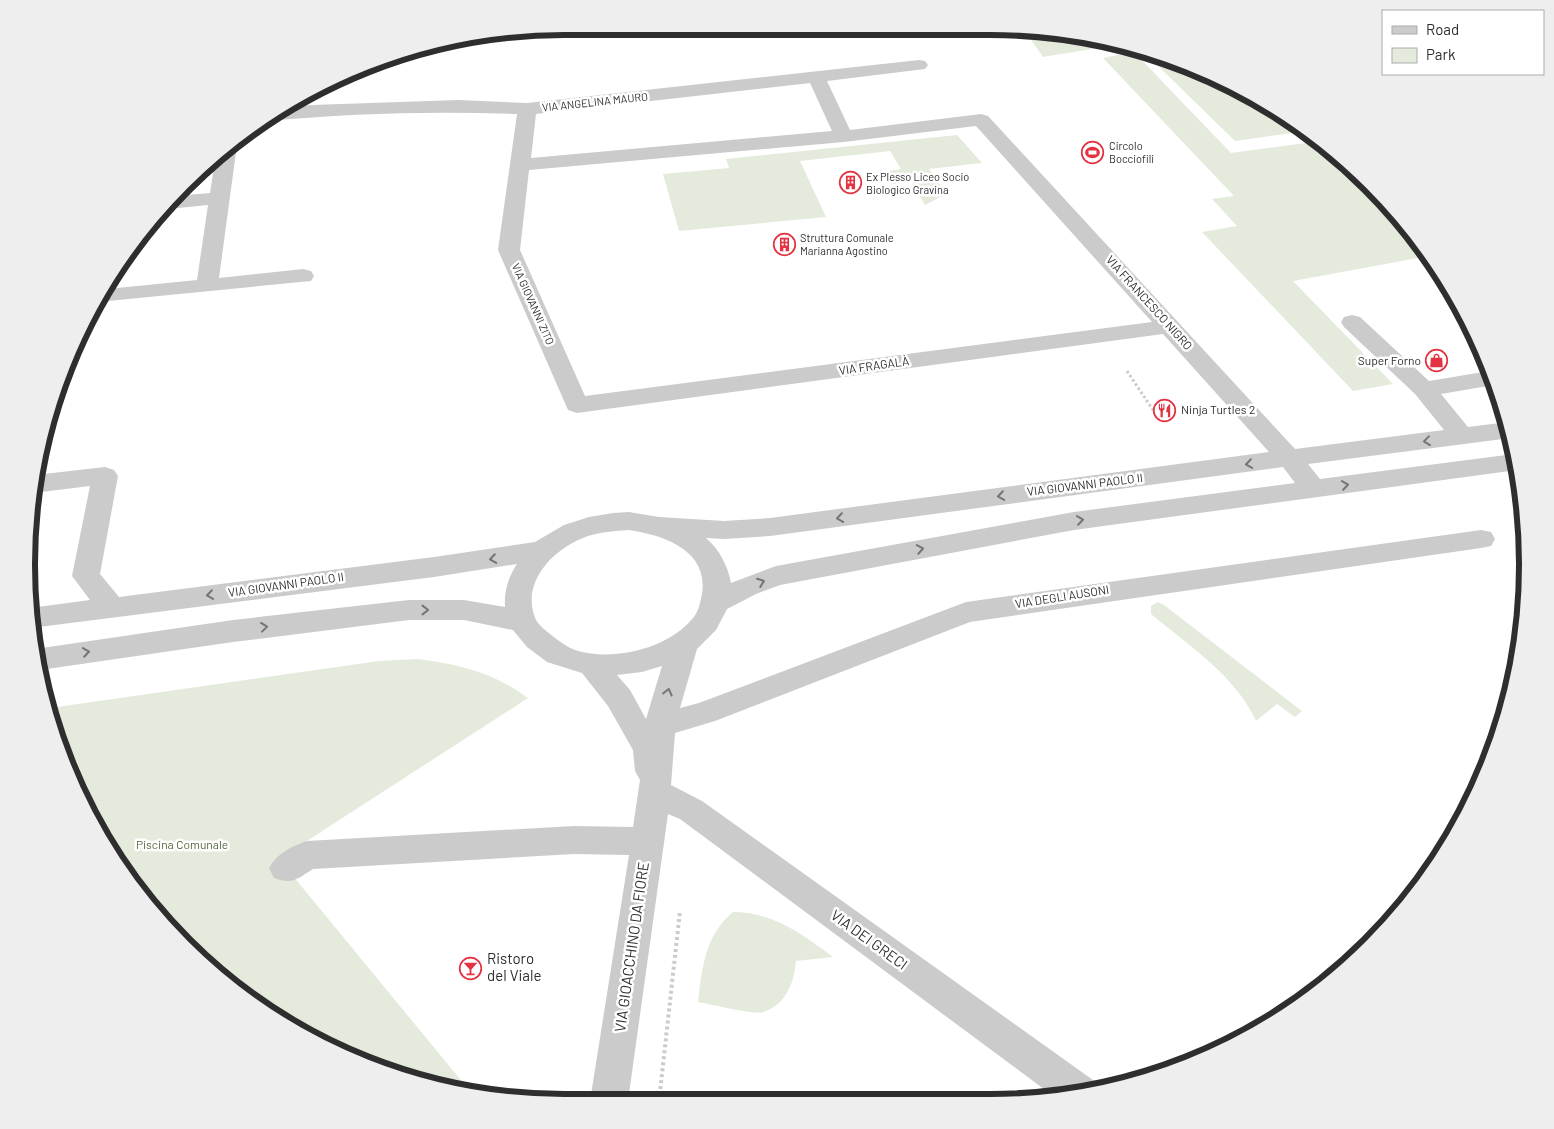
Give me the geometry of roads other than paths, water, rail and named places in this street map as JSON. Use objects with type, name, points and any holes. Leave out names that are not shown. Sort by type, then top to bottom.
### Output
[{"type":"street","name":"VIA ANGELINA MAURO","points":[[288,113],[458,106],[527,109],[919,65]]},
{"type":"street","points":[[520,165],[844,136],[816,78]]},
{"type":"street","name":"VIA GIOVANNI ZITO","points":[[527,109],[509,250],[577,405]]},
{"type":"street","name":"VIA FRANCESCO NIGRO","points":[[844,136],[981,120],[1170,326],[1289,458],[1314,489]]},
{"type":"street","points":[[207,285],[225,158]]},
{"type":"street","points":[[179,201],[219,198]]},
{"type":"street","points":[[109,295],[303,276]]},
{"type":"street","points":[[1352,322],[1424,389],[1463,436]]},
{"type":"street","name":"VIA FRAGALÀ","points":[[577,405],[1170,326]]},
{"type":"street","points":[[1424,389],[1485,379]]},
{"type":"street","name":"VIA GIOVANNI PAOLO II","points":[[660,526],[724,530],[770,527],[1502,431]]},
{"type":"street","points":[[716,602],[746,587],[776,576],[1074,521],[1509,463]]},
{"type":"street","points":[[42,483],[105,476],[86,576],[112,608]]},
{"type":"street","points":[[629,521],[660,526],[687,538],[707,556],[717,578],[716,602],[705,626],[684,644],[656,658],[624,665],[591,664],[561,656],[538,641],[522,621],[517,597],[524,573],[541,551],[566,535],[596,524],[629,521]]},
{"type":"street","name":"VIA DEGLI AUSONI","points":[[660,725],[704,713],[966,612],[1481,538]]},
{"type":"street","name":"VIA GIOVANNI PAOLO II","points":[[38,617],[434,567],[541,551]]},
{"type":"street","points":[[44,658],[233,631],[409,610],[464,610],[522,621]]},
{"type":"street","points":[[655,792],[660,725],[671,682],[684,644]]},
{"type":"street","points":[[591,664],[619,698],[648,748],[655,792]]},
{"type":"street","name":"VIA GIOACCHINO DA FIORE","points":[[610,1094],[655,792]]},
{"type":"street","name":"VIA DEI GRECI","points":[[655,792],[691,810],[1072,1087]]},
{"type":"street","points":[[286,868],[307,855],[574,840],[648,841]]},
{"type":"place","name":"Circolo Bocciofili","points":[[1093,152]]},
{"type":"place","name":"Ex Plesso Liceo Socio Biologico Gravina","points":[[850,183]]},
{"type":"place","name":"Struttura Comunale Marianna Agostino","points":[[784,244]]},
{"type":"place","name":"Super Forno","points":[[1437,361]]},
{"type":"place","name":"Ninja Turtles 2","points":[[1165,410]]},
{"type":"place","name":"Ristoro del Viale","points":[[471,968]]},
{"type":"park label","name":"Piscina Comunale","points":[[182,845]]}]
